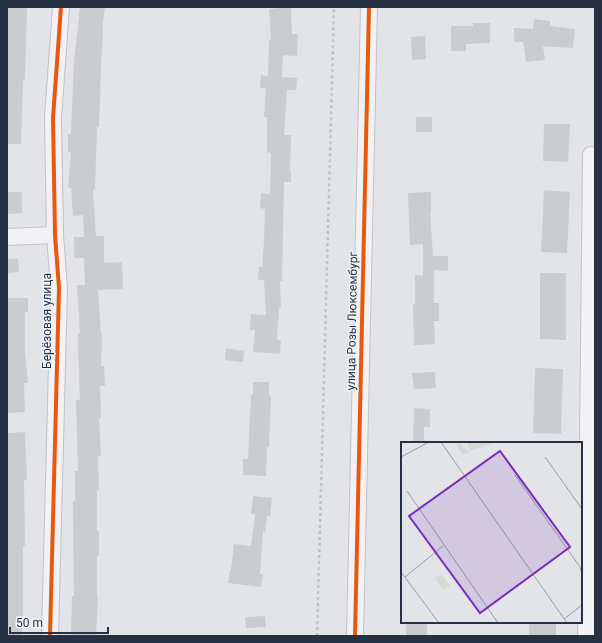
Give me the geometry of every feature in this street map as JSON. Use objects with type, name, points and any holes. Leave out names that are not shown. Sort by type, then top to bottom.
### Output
[{"type":"street","name":"Берёзовая улица","points":[[50,636],[59,288],[55,235],[54,118],[61,7]]},
{"type":"street","name":"улица Розы Люксембург","points":[[355,636],[369,7]]},
{"type":"street","points":[[586,636],[591,155]]},
{"type":"street","points":[[7,237],[55,235]]},
{"type":"path","points":[[317,636],[334,7]]},
{"type":"building","points":[[7,7],[27,7],[21,144],[7,144]]},
{"type":"building","points":[[80,7],[105,7],[102,31],[99,127],[97,127],[95,190],[93,190],[96,236],[104,236],[104,263],[122,262],[123,289],[98,290],[102,334],[101,366],[104,366],[105,386],[100,386],[101,418],[99,418],[101,456],[98,457],[99,490],[97,490],[97,531],[99,531],[99,556],[97,556],[98,597],[96,636],[71,636],[72,596],[74,596],[73,501],[75,501],[75,471],[78,471],[76,400],[80,400],[78,333],[80,333],[77,285],[85,285],[84,258],[74,258],[74,237],[84,237],[83,215],[73,216],[71,188],[68,188],[71,152],[68,152],[68,134],[71,134],[74,61]]},
{"type":"building","points":[[291,7],[292,34],[298,34],[297,56],[283,55],[282,77],[297,78],[296,90],[287,90],[284,135],[291,135],[291,182],[284,182],[282,281],[280,281],[281,308],[279,308],[277,340],[281,340],[280,354],[253,352],[255,330],[250,330],[251,314],[266,315],[264,280],[258,280],[259,267],[262,267],[264,242],[265,209],[260,208],[261,193],[270,194],[271,153],[267,152],[267,117],[264,117],[266,88],[260,88],[261,75],[268,76],[269,40],[271,40],[269,9]]},
{"type":"building","points":[[534,19],[550,21],[550,26],[575,29],[573,48],[543,46],[545,60],[526,62],[523,42],[514,42],[514,28],[533,29]]},
{"type":"building","points":[[473,23],[490,23],[490,43],[466,44],[466,51],[451,51],[451,26],[473,26]]},
{"type":"building","points":[[425,36],[426,59],[412,60],[411,37]]},
{"type":"building","points":[[416,117],[432,117],[432,132],[416,132]]},
{"type":"building","points":[[544,124],[570,124],[568,162],[543,161]]},
{"type":"building","points":[[544,190],[570,192],[567,253],[541,252]]},
{"type":"building","points":[[7,192],[22,192],[22,213],[7,214]]},
{"type":"building","points":[[431,192],[430,211],[433,256],[448,256],[448,271],[434,270],[434,303],[439,303],[439,321],[434,321],[435,344],[414,345],[413,304],[415,304],[415,275],[423,276],[423,244],[410,245],[408,193]]},
{"type":"building","points":[[18,258],[19,272],[7,273],[7,259]]},
{"type":"building","points":[[540,273],[566,273],[566,340],[540,339]]},
{"type":"building","points":[[7,298],[28,298],[28,312],[25,312],[25,351],[28,383],[24,383],[25,412],[7,413]]},
{"type":"building","points":[[226,348],[244,351],[243,362],[225,360]]},
{"type":"building","points":[[535,368],[563,369],[561,434],[533,433]]},
{"type":"building","points":[[435,372],[436,388],[414,389],[412,373]]},
{"type":"building","points":[[253,382],[269,382],[269,395],[271,396],[266,476],[243,475],[243,459],[248,459]]},
{"type":"building","points":[[414,408],[430,409],[430,427],[424,427],[424,442],[413,442]]},
{"type":"building","points":[[25,432],[27,480],[24,480],[25,546],[23,546],[22,636],[7,636],[7,433]]},
{"type":"building","points":[[253,496],[272,498],[270,516],[267,516],[265,532],[263,531],[260,574],[263,574],[261,587],[228,583],[234,544],[251,546],[255,514],[251,514]]},
{"type":"building","points":[[265,616],[266,627],[246,628],[245,617]]},
{"type":"building","points":[[406,623],[427,623],[427,636],[406,636]]},
{"type":"building","points":[[529,623],[556,623],[556,636],[529,636]]},
{"type":"cycle path","points":[[50,636],[59,288],[55,235],[53,118],[61,7]]},
{"type":"cycle path","points":[[355,636],[369,7]]}]
